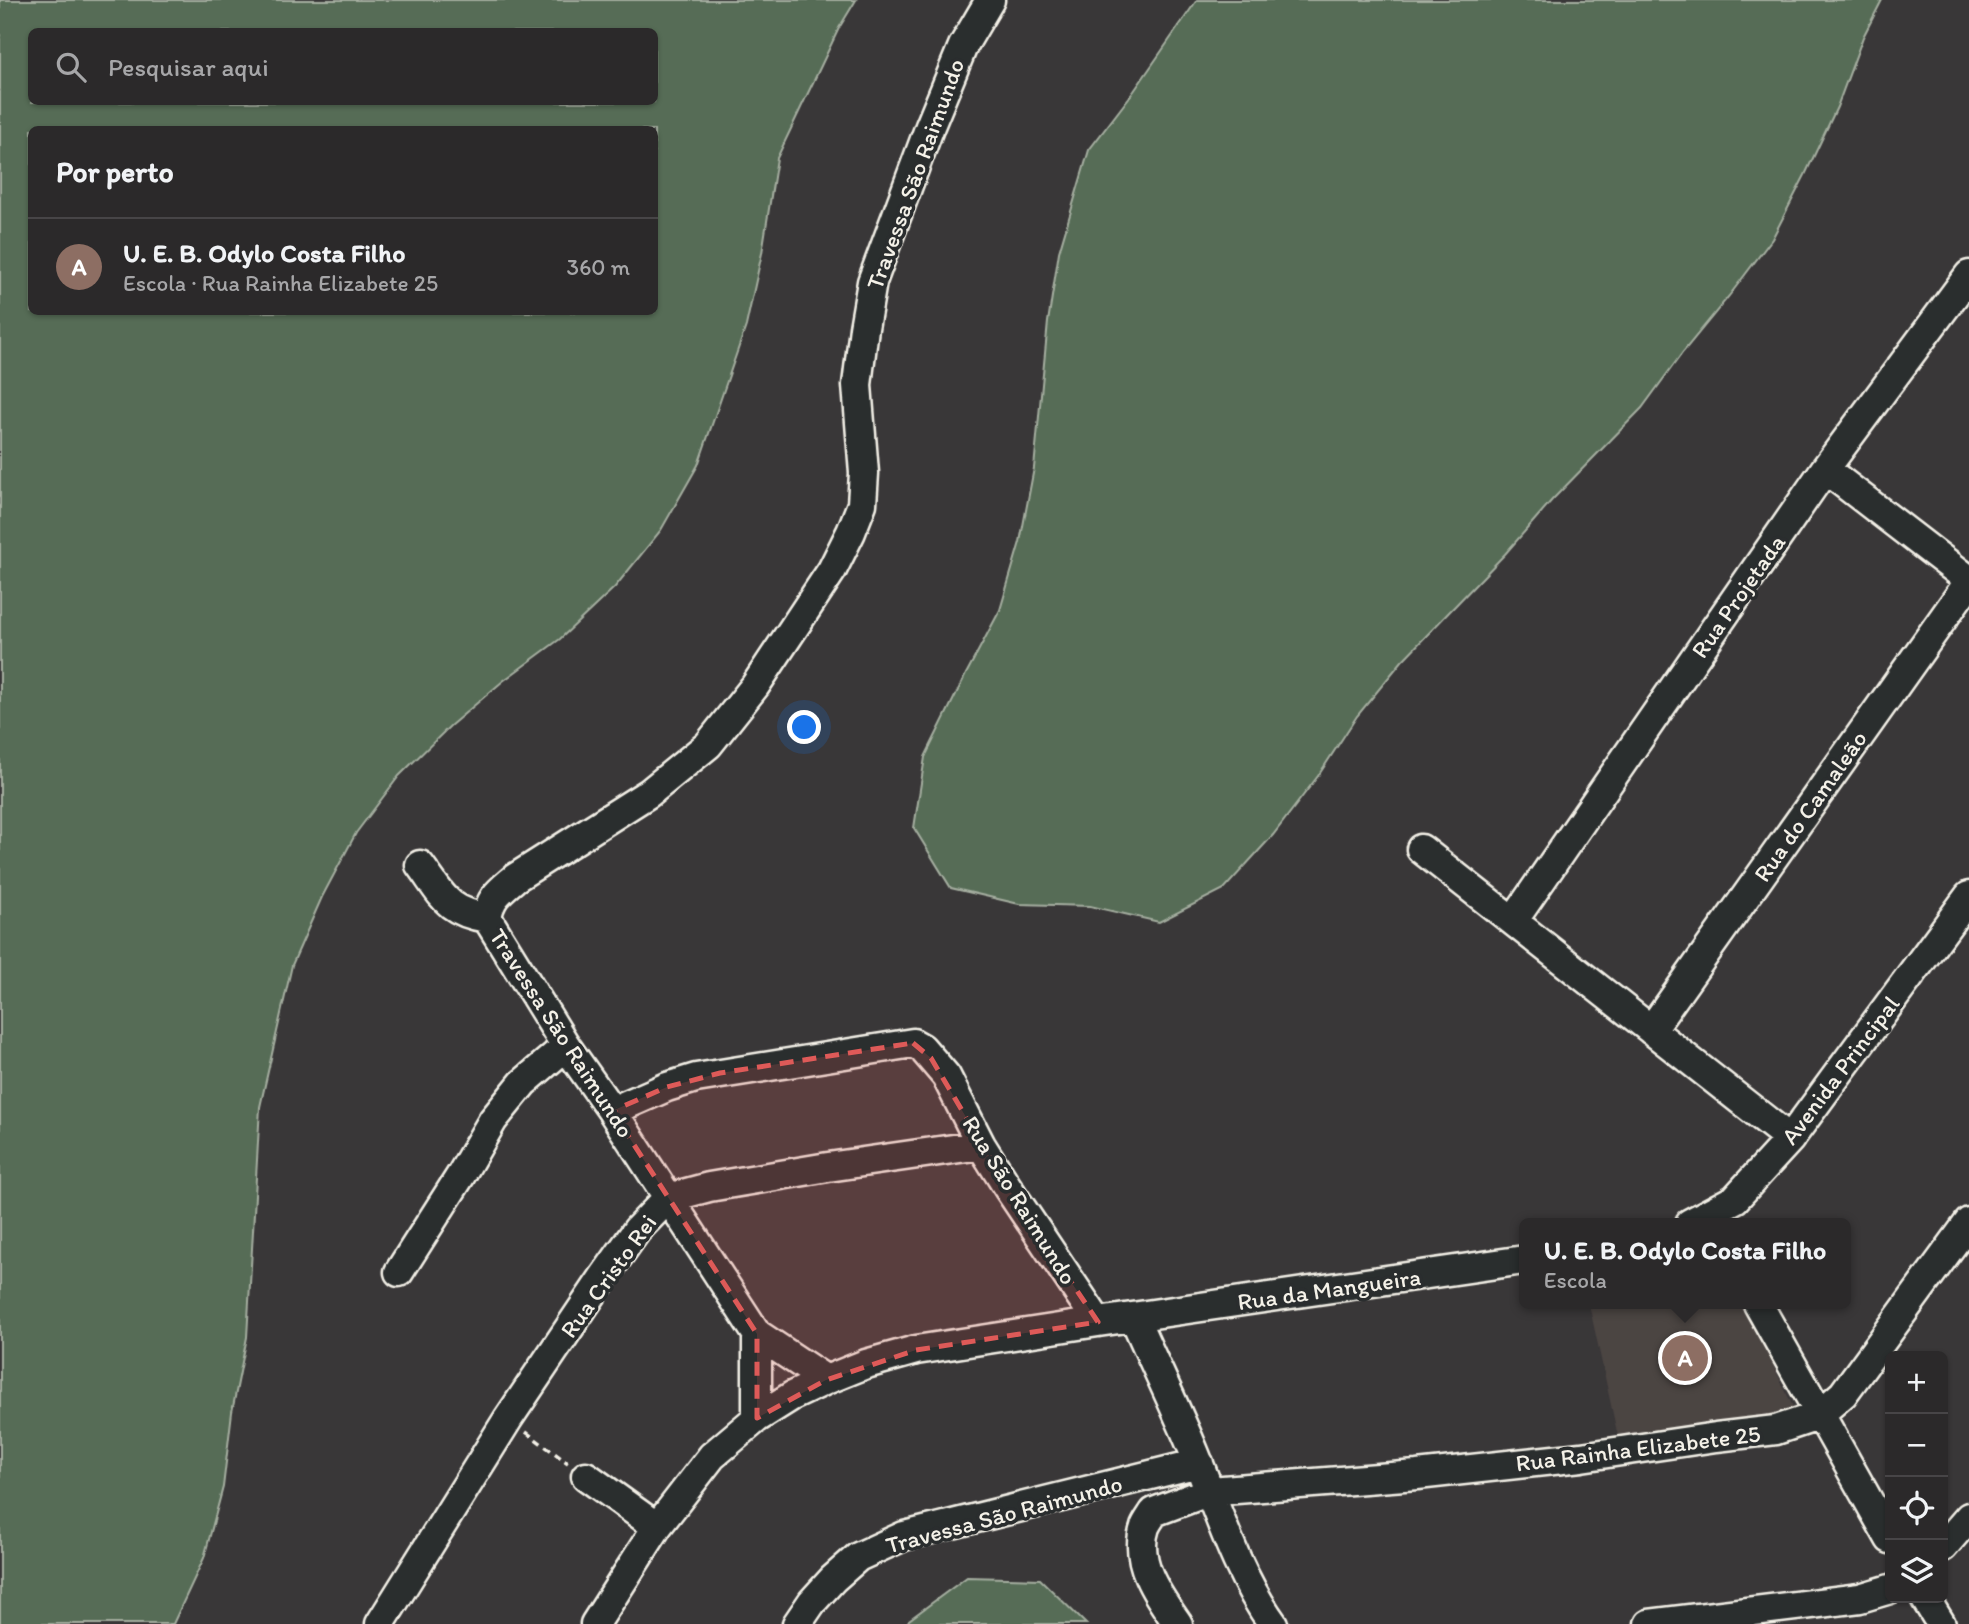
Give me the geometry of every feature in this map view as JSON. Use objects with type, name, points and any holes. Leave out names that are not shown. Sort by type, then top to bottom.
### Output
[{"type":"street","name":"Travessa São Raimundo","points":[[825,1380],[757,1334],[612,1111],[566,1046],[487,918],[489,906],[496,895],[515,878],[649,793],[708,745],[755,686],[832,570],[862,504],[864,473],[857,385],[872,282],[962,46],[990,0]]},
{"type":"street","name":"Rua Projetada","points":[[1513,921],[1825,469],[1969,275]]},
{"type":"street","points":[[1825,469],[1969,581]]},
{"type":"street","name":"Rua do Camaleão","points":[[1651,1030],[1969,581]]},
{"type":"street","points":[[1421,849],[1790,1139]]},
{"type":"street","points":[[420,865],[450,904],[469,915],[487,918]]},
{"type":"street","name":"Avenida Principal","points":[[1709,1218],[1736,1211],[1969,896]]},
{"type":"street","name":"Rua São Raimundo","points":[[612,1111],[667,1087],[696,1078],[913,1043],[922,1048],[946,1076],[981,1145],[1098,1322]]},
{"type":"street","points":[[399,1272],[493,1120],[523,1083],[566,1046]]},
{"type":"street","name":"Rua Cristo Rei","points":[[380,1624],[508,1419],[637,1230],[668,1198],[720,1185],[981,1145]]},
{"type":"street","name":"Rua Rainha Elizabete 25","points":[[1210,1491],[1417,1475],[1581,1457],[1776,1430],[1800,1423],[1821,1413],[1843,1394],[1969,1222]]},
{"type":"street","name":"Rua da Mangueira","points":[[595,1624],[657,1527],[712,1456],[757,1418],[792,1396],[825,1380],[866,1364],[916,1350],[1519,1261]]},
{"type":"street","points":[[1761,1309],[1885,1530]]},
{"type":"street","points":[[1134,1317],[1199,1463],[1238,1561],[1260,1606],[1273,1624]]},
{"type":"street","points":[[757,1334],[757,1418]]},
{"type":"street","name":"Travessa São Raimundo","points":[[797,1624],[833,1579],[858,1558],[904,1536],[1199,1463]]},
{"type":"street","points":[[586,1476],[657,1527]]},
{"type":"street","name":"Travessa São Raimundo","points":[[1178,1624],[1152,1586],[1142,1555],[1145,1528],[1154,1512],[1210,1491]]},
{"type":"street","points":[[1948,1541],[1969,1517]]},
{"type":"street","points":[[1649,1624],[1860,1598],[1885,1590]]},
{"type":"street","points":[[1928,1603],[1941,1624]]},
{"type":"path","points":[[508,1419],[586,1476]]},
{"type":"highlighted area","points":[[913,1043],[931,1058],[1008,1188],[1098,1322],[916,1350],[826,1380],[757,1418],[757,1334],[612,1111],[667,1087],[720,1073]]},
{"type":"shaded area","points":[[1590,1309],[1746,1309],[1795,1411],[1618,1437]]},
{"type":"green space","points":[[0,0],[856,0],[839,28],[777,158],[762,253],[746,326],[698,465],[661,530],[615,587],[560,639],[503,681],[450,726],[399,776],[356,833],[322,897],[292,965],[260,1107],[247,1337],[232,1412],[223,1487],[204,1558],[173,1624],[0,1624]]},
{"type":"green space","points":[[1197,0],[1882,0],[1863,37],[1837,107],[1772,239],[1642,408],[1402,661],[1357,716],[1318,776],[1273,835],[1224,889],[1159,922],[1090,906],[1019,904],[951,888],[914,828],[925,757],[1000,610],[1020,542],[1034,468],[1048,322],[1059,252],[1089,150]]},
{"type":"green space","points":[[967,1577],[1040,1579],[1086,1624],[907,1624]]},
{"type":"place","name":"U. E. B. Odylo Costa Filho","points":[[1685,1358]]}]
